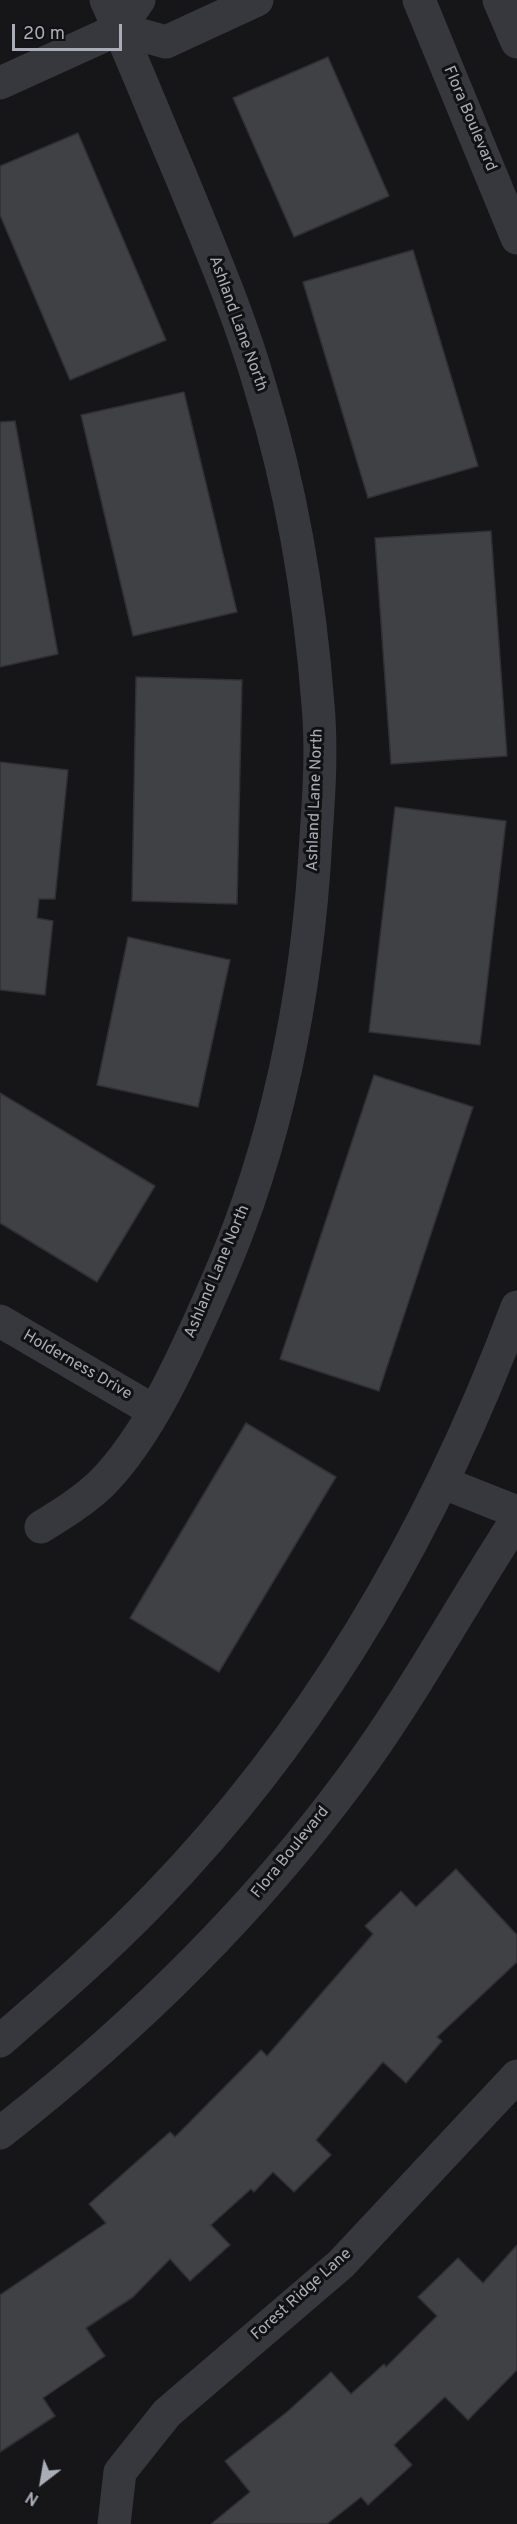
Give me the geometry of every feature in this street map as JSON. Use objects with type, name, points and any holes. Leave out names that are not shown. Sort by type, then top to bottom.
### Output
[{"type":"street","name":"Ashland Lane North","points":[[41,1527],[69,1510],[100,1485],[125,1456],[154,1412],[205,1308],[233,1244],[259,1168],[286,1065],[313,897],[319,793],[319,708],[302,574],[285,481],[261,389],[229,295],[106,0]]},
{"type":"street","points":[[0,83],[119,30],[139,0]]},
{"type":"street","points":[[119,30],[166,42],[258,0]]},
{"type":"street","name":"Flora Boulevard","points":[[419,0],[517,238]]},
{"type":"street","points":[[499,0],[517,42]]},
{"type":"street","points":[[0,2041],[94,1958],[156,1898],[279,1754],[378,1605],[444,1483],[486,1391],[517,1307]]},
{"type":"street","name":"Holderness Drive","points":[[0,1321],[154,1412]]},
{"type":"street","points":[[444,1483],[517,1512]]},
{"type":"street","name":"Flora Boulevard","points":[[0,2133],[55,2090],[140,2016],[197,1960],[262,1890],[351,1780],[402,1707],[461,1605],[517,1519]]},
{"type":"street","name":"Forest Ridge Lane","points":[[114,2524],[120,2472],[167,2413],[341,2264],[517,2076]]},
{"type":"building","points":[[328,57],[389,196],[294,237],[233,98]]},
{"type":"building","points":[[78,133],[166,340],[70,380],[0,215],[0,166]]},
{"type":"building","points":[[413,250],[478,466],[368,498],[303,282]]},
{"type":"building","points":[[184,392],[237,612],[133,636],[81,415]]},
{"type":"building","points":[[15,421],[58,654],[0,667],[0,422]]},
{"type":"building","points":[[491,531],[507,756],[391,764],[375,538]]},
{"type":"building","points":[[136,677],[242,680],[237,904],[132,901]]},
{"type":"building","points":[[0,762],[68,770],[55,899],[39,899],[37,918],[53,921],[45,995],[0,990]]},
{"type":"building","points":[[395,807],[506,821],[480,1045],[369,1032]]},
{"type":"building","points":[[128,937],[230,960],[198,1107],[97,1085]]},
{"type":"building","points":[[374,1075],[473,1107],[379,1391],[280,1359]]},
{"type":"building","points":[[0,1093],[155,1186],[97,1282],[0,1223]]},
{"type":"building","points":[[246,1423],[336,1477],[219,1672],[130,1618]]},
{"type":"building","points":[[456,1869],[517,1935],[517,1962],[437,2037],[442,2041],[406,2083],[383,2062],[316,2140],[331,2155],[294,2192],[273,2172],[254,2192],[251,2189],[211,2225],[230,2245],[190,2281],[170,2259],[133,2297],[86,2328],[105,2356],[43,2398],[55,2416],[0,2452],[0,2295],[106,2223],[89,2204],[170,2132],[175,2137],[261,2050],[267,2056],[373,1934],[365,1926],[401,1891],[416,1907]]},
{"type":"building","points":[[517,2245],[517,2370],[468,2420],[445,2397],[394,2445],[412,2465],[368,2505],[361,2497],[327,2524],[211,2524],[250,2492],[225,2461],[287,2412],[331,2372],[351,2394],[384,2364],[386,2367],[437,2316],[418,2297],[458,2258],[483,2283]]}]
